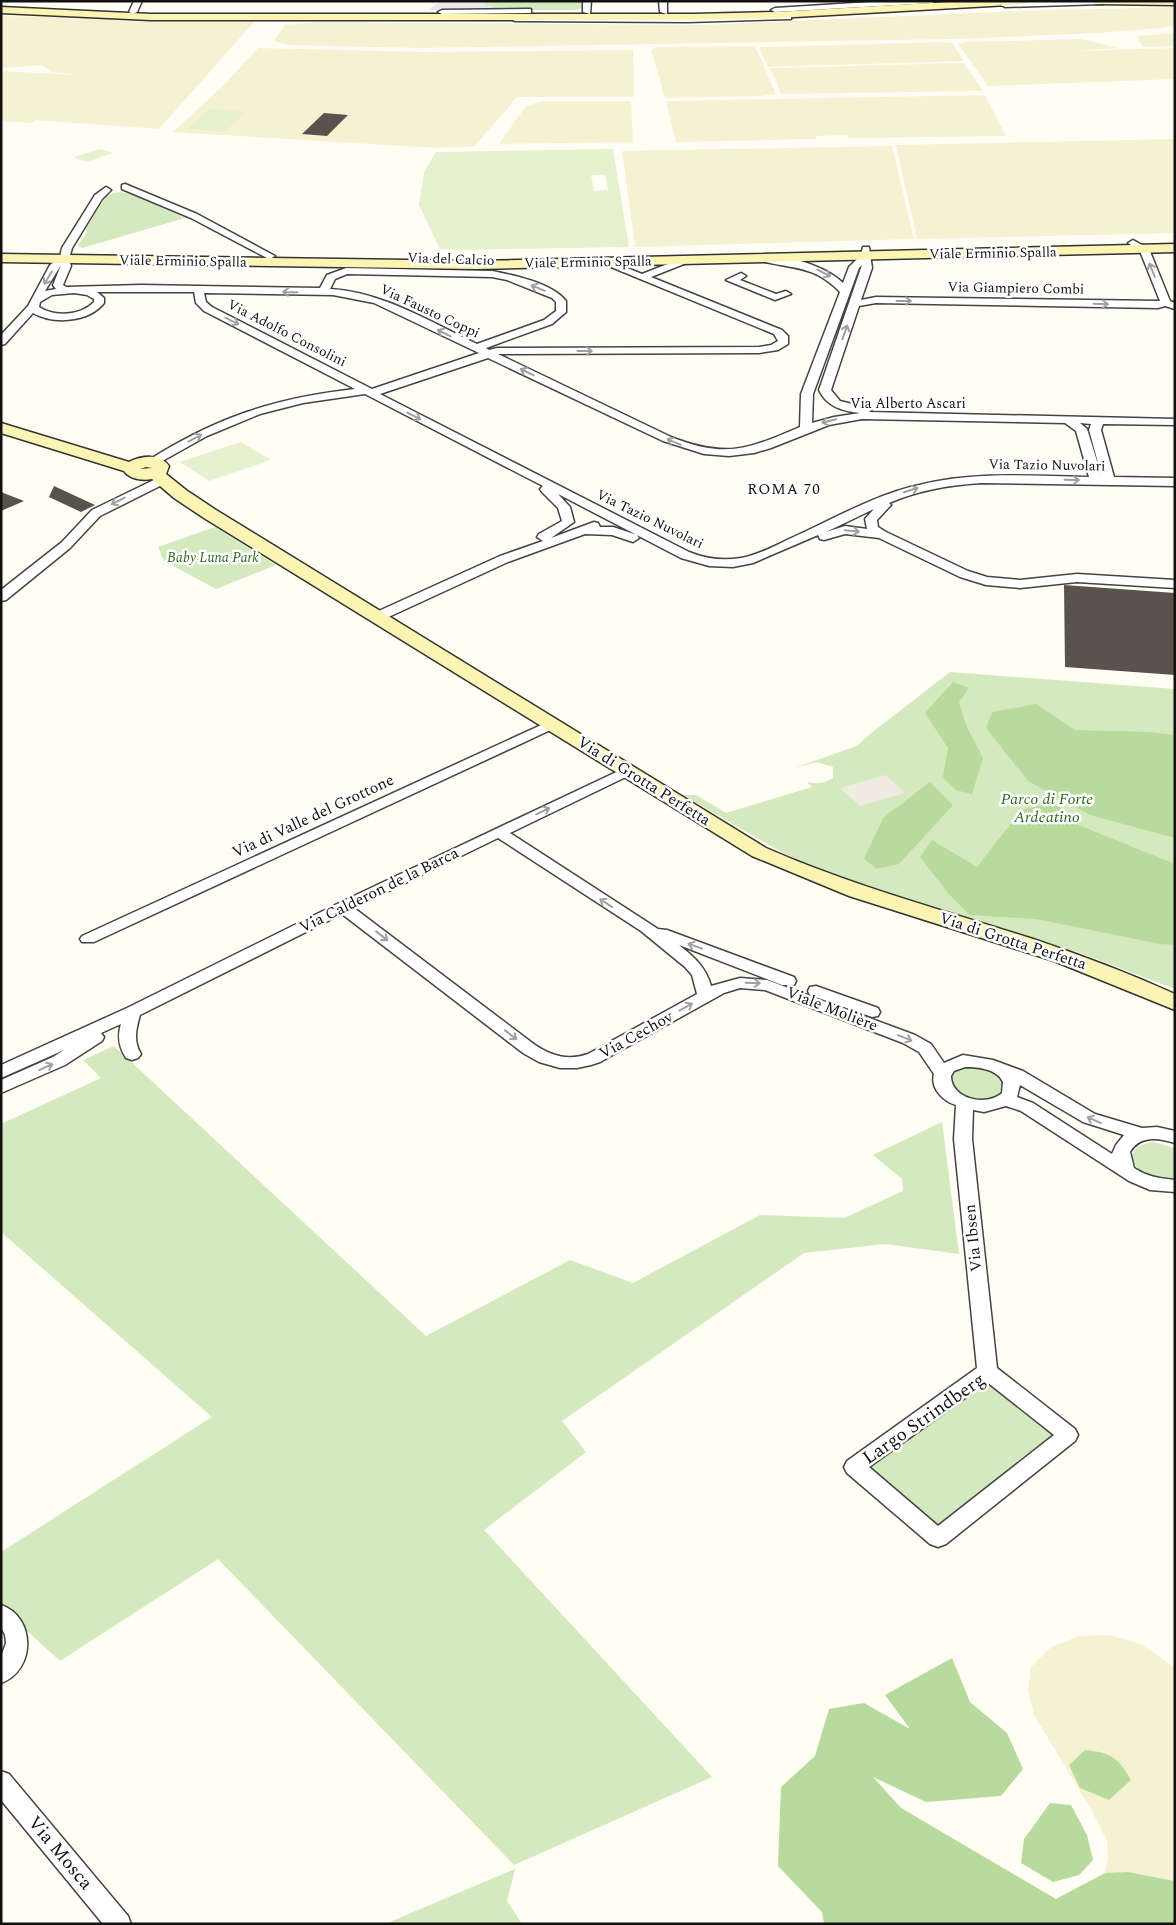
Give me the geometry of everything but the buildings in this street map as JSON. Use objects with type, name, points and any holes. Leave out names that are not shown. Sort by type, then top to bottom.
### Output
[{"type":"main road","points":[[1,6],[133,12],[694,18],[843,7],[979,1]]},
{"type":"main road","points":[[843,7],[1025,1]]},
{"type":"main road","points":[[1096,1],[1175,2]]},
{"type":"main road","points":[[1,10],[146,17],[438,14]]},
{"type":"main road","name":"Viale Erminio Spalla","points":[[1138,246],[1175,242]]},
{"type":"main road","name":"Viale Erminio Spalla","points":[[1,258],[65,256],[492,258],[1138,246],[1175,248]]},
{"type":"main road","name":"Viale Erminio Spalla","points":[[1,251],[65,256]]},
{"type":"main road","name":"Viale Erminio Spalla","points":[[278,258],[476,265],[762,258],[866,252]]},
{"type":"main road","name":"Via di Grotta Perfetta","points":[[1,428],[131,468],[132,472],[136,474],[157,472],[210,514],[743,843],[791,867],[864,893],[1080,962],[1175,1003]]},
{"type":"street","points":[[133,12],[138,1]]},
{"type":"street","points":[[586,12],[587,1]]},
{"type":"street","points":[[663,1],[664,12]]},
{"type":"street","points":[[690,12],[762,8],[804,1]]},
{"type":"street","points":[[843,7],[932,1]]},
{"type":"street","points":[[438,14],[690,12],[1103,2]]},
{"type":"street","points":[[106,190],[97,185],[121,183],[194,216],[278,258]]},
{"type":"street","points":[[1,342],[34,303],[57,263],[65,256],[98,197],[106,190],[121,183]]},
{"type":"street","points":[[1138,246],[1170,305]]},
{"type":"street","points":[[806,428],[806,398],[854,267],[866,252]]},
{"type":"street","points":[[814,375],[830,376],[868,268],[866,252]]},
{"type":"street","points":[[65,256],[66,264],[58,285],[69,290],[93,294],[98,296],[100,301]]},
{"type":"street","points":[[762,258],[789,262],[820,270],[831,276],[845,291]]},
{"type":"street","points":[[642,277],[686,260]]},
{"type":"street","points":[[1,597],[66,545],[96,513],[157,472],[170,451],[241,416],[297,400],[367,391],[483,351],[759,350],[777,347],[784,340],[778,332],[604,262]]},
{"type":"street","name":"Via del Calcio","points":[[323,293],[333,276],[350,270],[470,272],[498,275],[537,287],[558,298],[562,303],[562,310],[554,319],[483,351]]},
{"type":"street","points":[[498,275],[526,273]]},
{"type":"street","points":[[733,278],[781,297]]},
{"type":"street","points":[[34,303],[47,294],[69,290]]},
{"type":"street","name":"Via Fausto Coppi","points":[[69,290],[199,290],[351,294],[372,299],[483,351]]},
{"type":"street","name":"Via Fausto Coppi","points":[[51,315],[66,316],[85,312],[96,307],[105,296],[114,292],[150,290]]},
{"type":"street","name":"Via Adolfo Consolini","points":[[199,290],[201,303],[208,309],[367,391]]},
{"type":"street","name":"Via Giampiero Combi","points":[[855,304],[876,300],[1170,305]]},
{"type":"street","points":[[34,303],[39,312],[51,315]]},
{"type":"street","points":[[17,324],[51,315]]},
{"type":"street","name":"Via Alberto Ascari","points":[[483,351],[650,431],[694,449],[716,452],[745,451],[766,446],[822,422],[850,417],[971,415],[1174,418]]},
{"type":"street","points":[[823,351],[838,352]]},
{"type":"street","name":"Via Alberto Ascari","points":[[830,376],[826,393],[838,404],[858,409],[1068,420],[1174,418]]},
{"type":"street","name":"Via Tazio Nuvolari","points":[[367,391],[537,480],[694,558],[730,563],[755,558],[819,534],[845,530],[882,535]]},
{"type":"street","points":[[1068,420],[1081,430],[1096,481]]},
{"type":"street","points":[[1101,420],[1096,425],[1095,430],[1109,481]]},
{"type":"street","name":"Via Tazio Nuvolari","points":[[537,480],[564,507],[568,522]]},
{"type":"street","name":"Via Tazio Nuvolari","points":[[585,530],[600,529],[622,533],[682,563],[721,570],[741,569],[758,566],[892,498],[917,488],[961,480],[1175,482]]},
{"type":"street","name":"Via Tazio Nuvolari","points":[[882,535],[872,528],[871,519],[892,498]]},
{"type":"street","points":[[377,617],[504,559],[585,530],[612,518]]},
{"type":"street","points":[[504,559],[568,522]]},
{"type":"street","points":[[622,533],[654,539]]},
{"type":"street","points":[[882,535],[964,574],[986,581],[1020,584],[1077,578],[1175,584]]},
{"type":"street","name":"Via di Valle del Grottone","points":[[88,939],[552,724]]},
{"type":"street","name":"Via Calderon de la Barca","points":[[1,1072],[133,1012],[343,907],[627,771]]},
{"type":"street","points":[[499,832],[647,928],[691,963],[700,974],[706,996]]},
{"type":"street","name":"Via Cechov","points":[[343,907],[529,1049],[546,1059],[558,1063],[575,1064],[594,1058],[706,996]]},
{"type":"street","name":"Viale Molière","points":[[647,928],[836,1005],[918,1044],[930,1054],[943,1073]]},
{"type":"street","name":"Viale Molière","points":[[706,996],[729,985],[761,984],[836,1005],[872,1012]]},
{"type":"street","points":[[132,1054],[128,1048],[126,1032],[133,1012]]},
{"type":"street","name":"Via Calderon de la Barca","points":[[1,1087],[59,1061],[133,1012]]},
{"type":"street","points":[[1174,1188],[1150,1184],[1027,1107],[1006,1100],[986,1106],[965,1104],[955,1100],[942,1087],[941,1080],[943,1073],[954,1064],[972,1060],[993,1065],[1016,1075],[1088,1118],[1141,1134],[1154,1133],[1175,1137]]},
{"type":"street","points":[[1002,1070],[1011,1082],[1012,1089],[1006,1100]]},
{"type":"street","name":"Via Ibsen","points":[[965,1104],[963,1139],[987,1371]]},
{"type":"street","points":[[1126,1169],[1121,1152],[1128,1141],[1141,1134]]},
{"type":"street","name":"Largo Strindberg","points":[[987,1371],[1068,1435],[938,1538],[854,1467],[987,1371]]},
{"type":"street","points":[[1,1614],[14,1626],[18,1643],[16,1654],[7,1668],[1,1673]]},
{"type":"street","name":"Via Mosca","points":[[1,1782],[119,1924]]},
{"type":"shaded area","points":[[441,1],[500,1],[490,10],[428,10]]},
{"type":"shaded area","points":[[1175,7],[1175,26],[1099,33],[955,39],[419,48],[287,45],[274,41],[285,25],[319,22],[702,25],[1019,11]]},
{"type":"shaded area","points":[[1,16],[255,21],[159,129],[35,120],[31,123],[1,121],[1,71],[77,75],[52,72],[41,65],[1,68]]},
{"type":"shaded area","points":[[1175,33],[1175,46],[1142,47],[1137,36]]},
{"type":"shaded area","points":[[1081,39],[1118,48],[1072,51],[1175,48],[1175,79],[988,86],[958,44],[965,42]]},
{"type":"shaded area","points":[[952,43],[964,61],[768,67],[759,47]]},
{"type":"shaded area","points":[[755,46],[776,94],[665,98],[651,50],[657,47]]},
{"type":"shaded area","points":[[258,48],[424,52],[633,50],[634,97],[517,97],[474,147],[438,148],[173,132],[223,86]]},
{"type":"shaded area","points":[[964,63],[983,91],[781,94],[770,68]]},
{"type":"shaded area","points":[[985,95],[1006,136],[848,138],[846,135],[816,136],[817,139],[676,142],[666,101]]},
{"type":"shaded area","points":[[542,101],[631,101],[633,142],[499,144],[526,106]]},
{"type":"shaded area","points":[[1175,139],[1175,233],[917,239],[896,145]]},
{"type":"shaded area","points":[[892,146],[914,239],[635,247],[622,151]]},
{"type":"shaded area","points":[[886,775],[905,793],[860,806],[840,788]]},
{"type":"shaded area","points":[[1109,1635],[1141,1644],[1175,1668],[1175,1881],[1128,1872],[1105,1873],[1108,1858],[1107,1841],[1092,1811],[1034,1715],[1028,1690],[1031,1667],[1051,1647],[1079,1636]]},
{"type":"green space","points":[[483,1],[583,1],[583,8],[575,10],[490,10],[492,6],[486,6]]},
{"type":"green space","points":[[210,109],[246,112],[224,132],[187,129]]},
{"type":"green space","points":[[100,149],[113,153],[87,162],[73,157]]},
{"type":"green space","points":[[613,149],[629,247],[440,249],[419,205],[424,172],[436,152]],"holes":[[[591,175],[605,175],[608,190],[594,191]]]},
{"type":"green space","points":[[119,192],[132,194],[185,218],[82,248],[78,246],[87,231],[85,230],[107,195]]},
{"type":"green space","points":[[241,442],[271,460],[209,481],[180,462]]},
{"type":"green space","name":"Baby Luna Park","points":[[215,527],[276,565],[216,589],[164,561],[158,547]]},
{"type":"green space","name":"Parco di Forte Ardeatino","points":[[950,672],[1175,689],[1175,989],[1083,954],[879,890],[820,869],[783,853],[683,795],[696,795],[726,813],[812,787],[807,782],[827,781],[833,778],[833,767],[817,762],[794,768],[857,746]]},
{"type":"green space","points":[[953,682],[969,688],[959,702],[966,725],[983,758],[972,794],[955,790],[943,777],[948,748],[925,713]]},
{"type":"green space","points":[[1036,704],[1075,730],[1148,732],[1175,735],[1175,838],[1090,815],[1028,781],[986,728],[992,712]]},
{"type":"green space","points":[[930,782],[953,805],[899,864],[877,869],[864,859],[883,818]]},
{"type":"green space","points":[[1055,802],[1076,824],[1175,864],[1175,945],[1160,944],[1036,919],[970,915],[948,893],[920,857],[932,840],[977,867],[1021,810]]},
{"type":"green space","points":[[114,1046],[426,1336],[570,1260],[633,1283],[760,1215],[844,1218],[903,1191],[902,1179],[873,1155],[942,1122],[959,1254],[885,1244],[804,1253],[562,1421],[586,1452],[484,1530],[712,1777],[514,1865],[218,1559],[60,1661],[1,1607],[1,1552],[212,1417],[1,1232],[1,1124],[101,1078],[83,1060]]},
{"type":"green space","points":[[980,1066],[994,1072],[1002,1082],[1001,1090],[997,1095],[990,1099],[975,1100],[967,1098],[954,1090],[950,1078],[956,1071],[963,1068]]},
{"type":"green space","points":[[1153,1142],[1175,1148],[1175,1178],[1151,1175],[1135,1165],[1132,1158],[1134,1151],[1140,1146]]},
{"type":"green space","points":[[988,1379],[1056,1434],[936,1528],[867,1467]]},
{"type":"green space","points":[[952,1658],[970,1702],[1007,1733],[1023,1769],[1001,1796],[926,1802],[873,1777],[901,1808],[1056,1899],[1105,1873],[1128,1872],[1175,1881],[1175,1924],[824,1924],[822,1912],[778,1866],[781,1787],[815,1756],[829,1709],[864,1703],[910,1729],[885,1695]]},
{"type":"green space","points":[[1085,1750],[1107,1754],[1112,1757],[1122,1766],[1131,1780],[1109,1800],[1080,1788],[1069,1765]]},
{"type":"green space","points":[[1050,1803],[1071,1805],[1087,1835],[1093,1860],[1079,1875],[1053,1882],[1021,1863],[1024,1839]]},
{"type":"green space","points":[[515,1869],[507,1901],[522,1924],[385,1924]]},
{"type":"district","name":"ROMA 70","points":[[784,489]]}]
